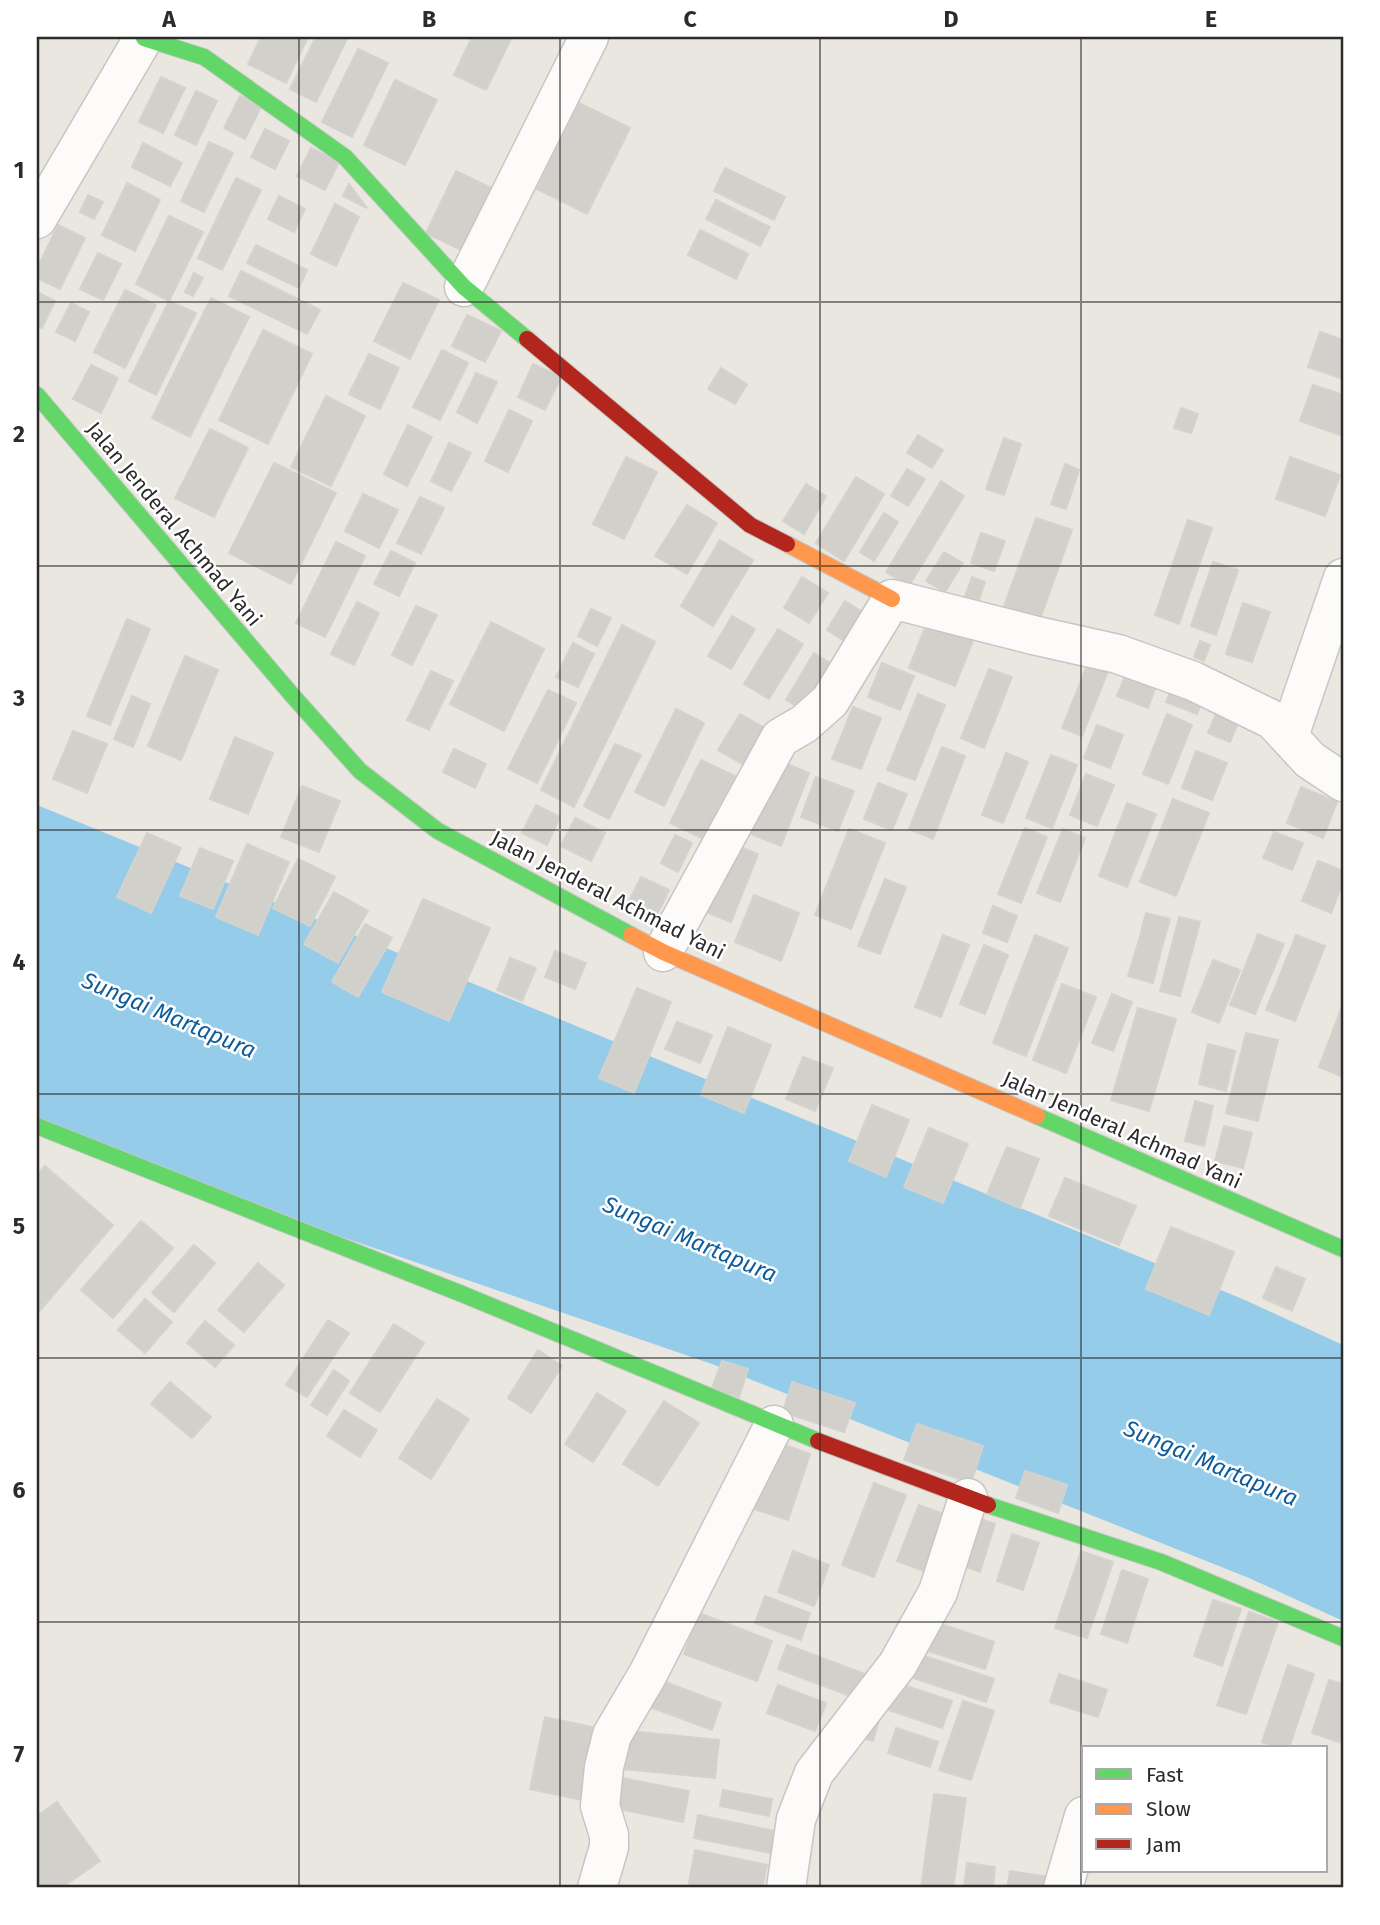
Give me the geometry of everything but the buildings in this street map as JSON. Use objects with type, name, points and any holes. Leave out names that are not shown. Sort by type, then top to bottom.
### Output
[{"type":"main road","points":[[144,37],[204,57],[345,157],[464,287],[750,525],[892,599]]},
{"type":"main road","name":"Jalan Jenderal Achmad Yani","points":[[37,395],[360,771],[438,831],[663,952],[1343,1250]]},
{"type":"main road","points":[[37,1126],[462,1294],[774,1425],[968,1498],[1161,1562],[1343,1638]]},
{"type":"street","points":[[37,219],[144,37]]},
{"type":"street","points":[[464,287],[589,37]]},
{"type":"street","points":[[1289,736],[1343,578]]},
{"type":"street","points":[[663,952],[780,738],[804,724],[830,701],[892,599],[1118,654],[1193,681],[1273,720],[1310,760],[1343,782]]},
{"type":"street","points":[[597,1888],[609,1847],[609,1835],[600,1806],[604,1768],[612,1735],[648,1674],[774,1425]]},
{"type":"street","points":[[786,1888],[796,1819],[814,1773],[898,1664],[938,1592],[968,1498]]},
{"type":"street","points":[[1063,1888],[1082,1823]]},
{"type":"water","name":"Sungai Martapura","points":[[37,805],[1245,1300],[1343,1345],[1343,1621],[1249,1578],[712,1364],[106,1156],[37,1124]]},
{"type":"traffic: fast","points":[[144,38],[204,57],[345,157],[464,287],[527,339]]},
{"type":"traffic: fast","points":[[37,395],[360,771],[438,831],[631,935]]},
{"type":"traffic: fast","points":[[1037,1116],[1343,1249]]},
{"type":"traffic: fast","points":[[37,1126],[462,1294],[818,1441]]},
{"type":"traffic: fast","points":[[988,1505],[1161,1562],[1343,1638]]},
{"type":"traffic: slow","points":[[787,544],[892,599]]},
{"type":"traffic: slow","points":[[631,935],[663,952],[1037,1116]]},
{"type":"traffic: jam","points":[[527,339],[750,525],[787,544]]},
{"type":"traffic: jam","points":[[818,1441],[988,1505]]}]
